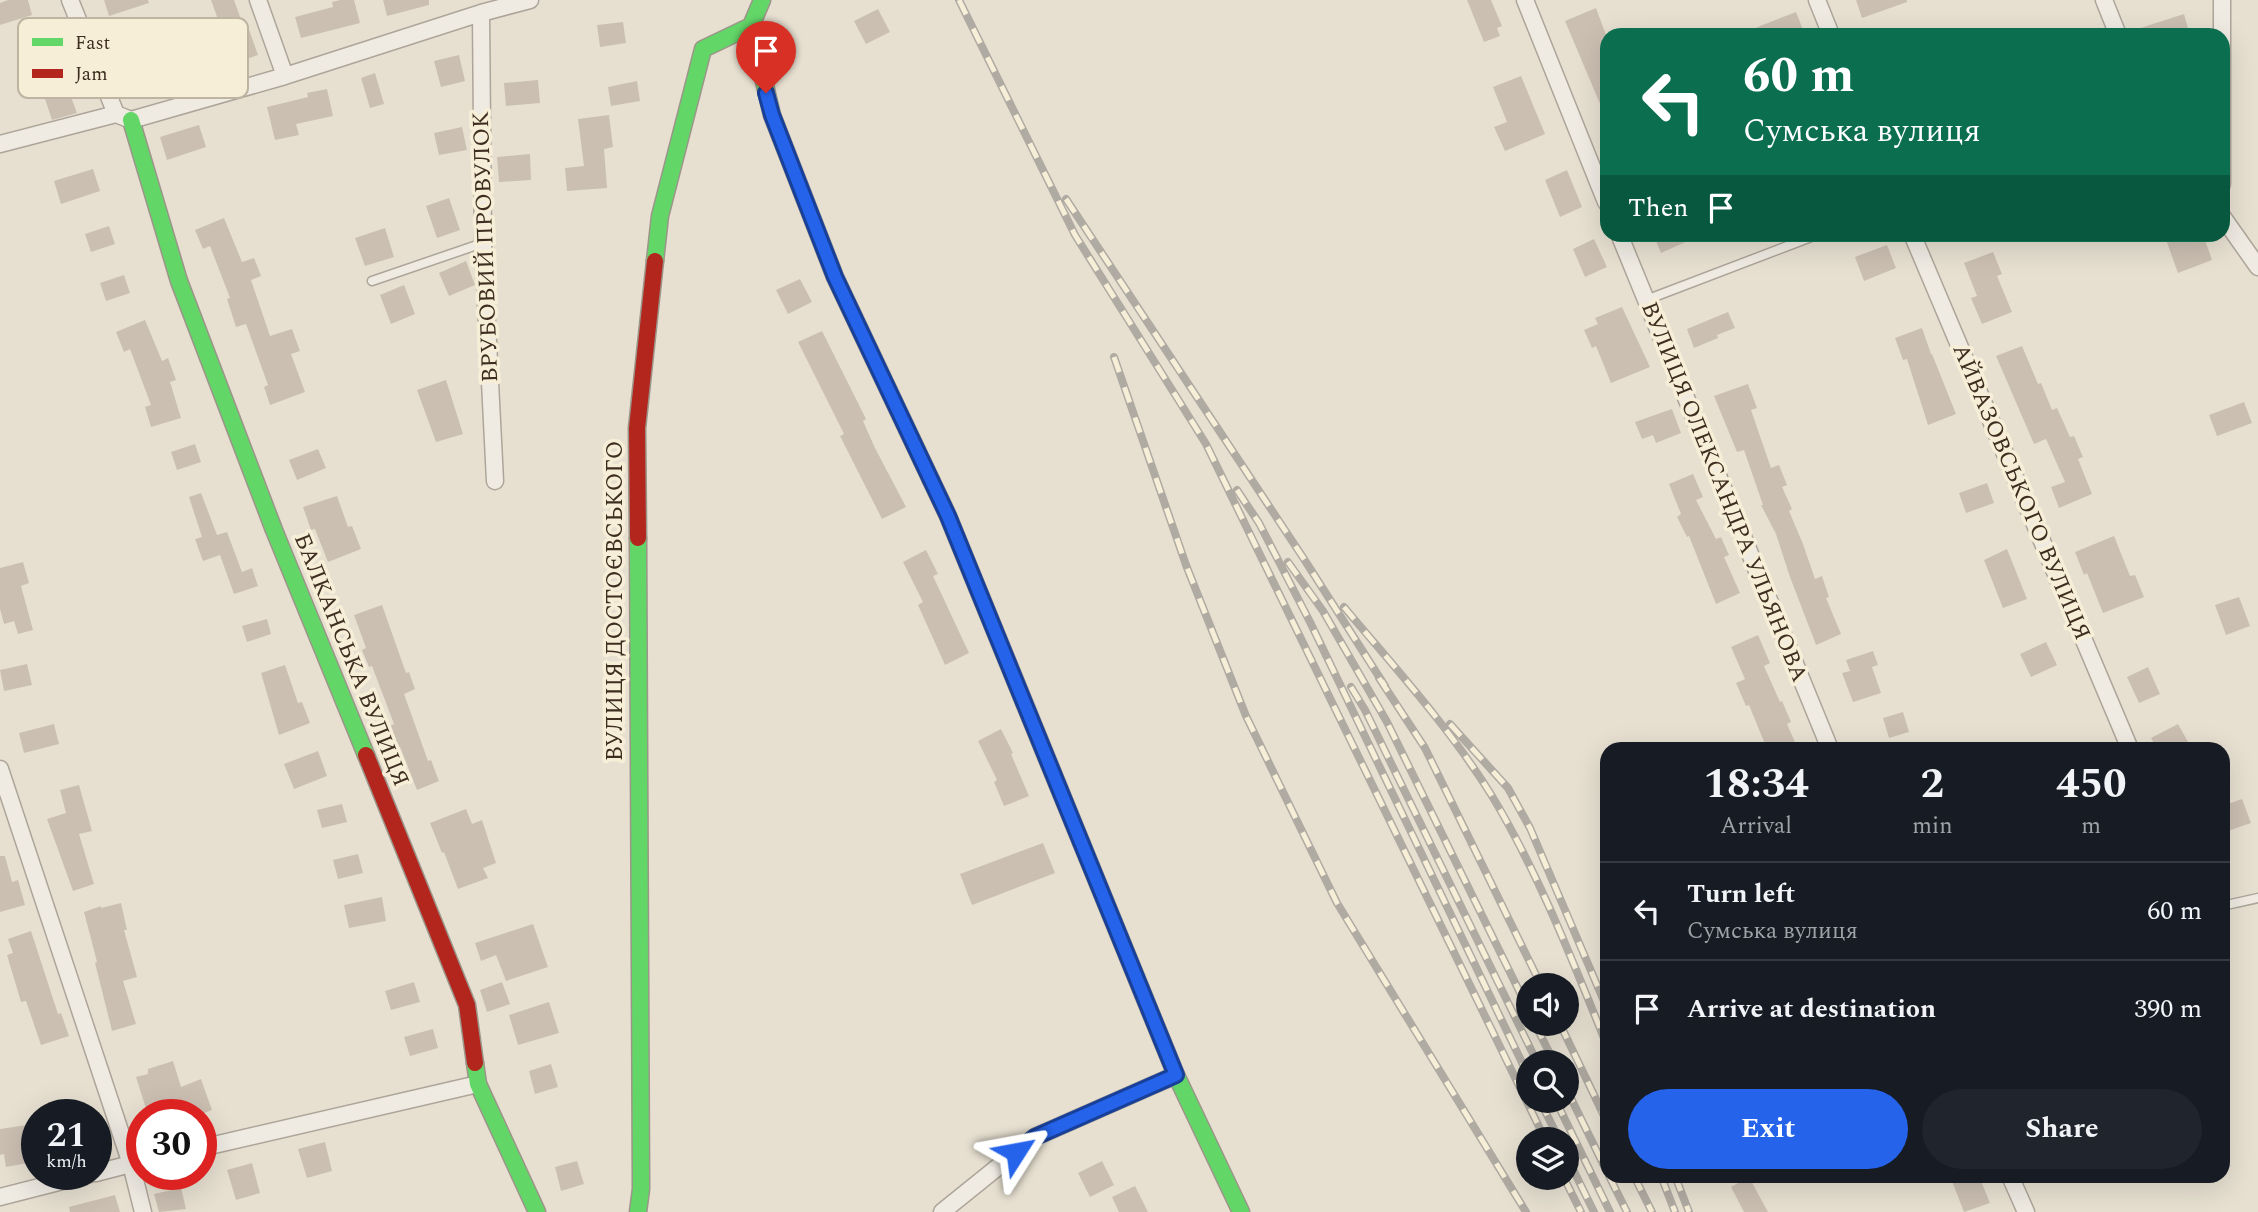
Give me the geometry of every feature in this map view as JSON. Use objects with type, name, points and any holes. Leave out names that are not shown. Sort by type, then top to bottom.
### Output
[{"type":"street","name":"БАЛКАНСЬКА ВУЛИЦЯ","points":[[70,0],[78,18]]},
{"type":"street","points":[[258,0],[285,76]]},
{"type":"street","points":[[248,85],[530,0]]},
{"type":"street","points":[[762,0],[751,26],[772,115],[835,277],[948,516],[1176,1075],[1241,1212]]},
{"type":"street","points":[[1525,0],[1600,187]]},
{"type":"street","points":[[1817,0],[1828,28]]},
{"type":"street","points":[[2104,0],[2115,28]]},
{"type":"street","points":[[2222,0],[2222,28]]},
{"type":"street","name":"ВРУБОВИЙ ПРОВУЛОК","points":[[481,13],[483,243],[495,481]]},
{"type":"street","name":"ВУЛИЦЯ ДОСТОЄВСЬКОГО","points":[[638,1212],[641,1189],[637,428],[660,216],[703,49],[751,26]]},
{"type":"street","name":"БАЛКАНСЬКА ВУЛИЦЯ","points":[[115,98],[180,281],[274,530],[467,1005],[478,1084],[537,1212]]},
{"type":"street","points":[[0,144],[199,98]]},
{"type":"street","points":[[2230,227],[2258,267]]},
{"type":"street","name":"ВУЛИЦЯ ОЛЕКСАНДРА УЛЬЯНОВА","points":[[1622,242],[1827,742]]},
{"type":"street","name":"АЙВАЗОВСЬКОГО ВУЛИЦЯ","points":[[1915,242],[2127,742]]},
{"type":"street","points":[[0,769],[126,1134]]},
{"type":"street","points":[[942,1212],[1035,1137],[1176,1075]]},
{"type":"street","points":[[217,1144],[478,1084]]},
{"type":"street","points":[[2013,1183],[2026,1212]]},
{"type":"street","points":[[0,1196],[25,1190]]},
{"type":"street","points":[[140,1190],[143,1212]]},
{"type":"lane","points":[[1646,300],[1798,242]]},
{"type":"lane","points":[[372,281],[483,243]]},
{"type":"lane","points":[[2230,904],[2258,898]]},
{"type":"building","points":[[8,0],[28,0],[32,15],[0,25],[0,3]]},
{"type":"building","points":[[104,0],[148,0],[149,3],[109,16]]},
{"type":"building","points":[[211,0],[234,0],[240,18],[217,18]]},
{"type":"building","points":[[354,0],[360,23],[301,38],[295,17],[333,7],[332,2]]},
{"type":"building","points":[[383,0],[429,0],[429,5],[387,16]]},
{"type":"building","points":[[1467,0],[1491,0],[1502,26],[1497,28],[1500,36],[1484,42]]},
{"type":"building","points":[[1856,0],[1907,0],[1907,2],[1862,18]]},
{"type":"building","points":[[1596,8],[1603,28],[1600,28],[1600,104],[1565,21]]},
{"type":"building","points":[[878,9],[890,32],[866,44],[854,21]]},
{"type":"building","points":[[1796,12],[1802,28],[1755,28]]},
{"type":"building","points":[[2184,14],[2188,28],[2140,28]]},
{"type":"building","points":[[623,22],[626,43],[600,47],[597,25]]},
{"type":"building","points":[[248,27],[258,55],[248,58]]},
{"type":"building","points":[[459,55],[465,81],[441,87],[434,61]]},
{"type":"building","points":[[375,73],[384,104],[370,108],[361,78]]},
{"type":"building","points":[[1521,76],[1545,134],[1505,151],[1494,127],[1507,122],[1493,87]]},
{"type":"building","points":[[538,80],[540,103],[506,106],[504,83]]},
{"type":"building","points":[[637,81],[640,101],[611,106],[608,87]]},
{"type":"building","points":[[327,89],[333,116],[296,124],[299,135],[275,140],[267,107],[308,97],[307,93]]},
{"type":"building","points":[[45,98],[71,98],[77,113],[52,120]]},
{"type":"building","points":[[609,115],[613,147],[604,149],[607,188],[567,191],[565,168],[584,166],[578,119]]},
{"type":"building","points":[[199,125],[206,147],[167,160],[160,137]]},
{"type":"building","points":[[462,127],[467,150],[439,155],[434,133]]},
{"type":"building","points":[[530,154],[531,180],[499,182],[497,157]]},
{"type":"building","points":[[93,169],[100,191],[61,204],[54,181]]},
{"type":"building","points":[[1567,170],[1582,207],[1560,217],[1545,180]]},
{"type":"building","points":[[449,198],[460,230],[437,238],[426,206]]},
{"type":"building","points":[[224,218],[242,262],[254,258],[261,276],[251,280],[270,336],[292,329],[300,351],[291,354],[305,392],[270,405],[264,387],[268,385],[246,324],[236,327],[227,299],[230,298],[210,246],[203,249],[195,230]]},
{"type":"building","points":[[109,226],[115,244],[91,252],[85,234]]},
{"type":"building","points":[[385,228],[394,257],[365,266],[355,238]]},
{"type":"building","points":[[1594,239],[1607,267],[1585,277],[1573,249]]},
{"type":"building","points":[[1656,242],[1685,242],[1661,253]]},
{"type":"building","points":[[2167,242],[2206,242],[2212,260],[2178,273]]},
{"type":"building","points":[[1887,245],[1896,268],[1864,281],[1855,257]]},
{"type":"building","points":[[1993,252],[2002,274],[1997,276],[2012,312],[1982,324],[1971,298],[1977,296],[1964,263]]},
{"type":"building","points":[[466,261],[475,285],[449,296],[439,273]]},
{"type":"building","points":[[124,275],[130,293],[106,301],[100,283]]},
{"type":"building","points":[[800,279],[812,302],[788,314],[776,290]]},
{"type":"building","points":[[404,285],[415,314],[391,324],[380,295]]},
{"type":"building","points":[[1622,307],[1650,367],[1611,383],[1596,346],[1592,348],[1584,330],[1598,324],[1595,318]]},
{"type":"building","points":[[1728,312],[1735,328],[1694,348],[1687,329]]},
{"type":"building","points":[[145,320],[162,361],[168,358],[176,380],[170,382],[181,418],[151,427],[145,407],[151,405],[130,349],[124,352],[116,332]]},
{"type":"building","points":[[1922,328],[1956,414],[1928,425],[1907,359],[1903,360],[1895,338]]},
{"type":"building","points":[[822,331],[866,419],[863,421],[875,448],[906,507],[882,519],[840,436],[844,434],[798,342]]},
{"type":"building","points":[[2022,346],[2052,410],[2057,408],[2070,437],[2074,436],[2083,457],[2078,459],[2092,494],[2059,508],[2051,487],[2065,482],[2046,439],[2034,444],[1996,356]]},
{"type":"building","points":[[446,380],[463,434],[436,442],[417,390]]},
{"type":"building","points":[[1748,384],[1757,408],[1751,410],[1771,468],[1779,465],[1787,485],[1782,487],[1792,509],[1789,511],[1815,579],[1822,576],[1829,597],[1826,598],[1841,634],[1816,645],[1776,534],[1761,505],[1744,450],[1737,452],[1714,396]]},
{"type":"building","points":[[2244,402],[2252,423],[2217,436],[2209,415]]},
{"type":"building","points":[[1672,409],[1681,433],[1656,443],[1653,435],[1642,439],[1635,422]]},
{"type":"building","points":[[195,444],[201,462],[177,470],[171,452]]},
{"type":"building","points":[[318,449],[326,468],[297,480],[289,460]]},
{"type":"building","points":[[1693,474],[1703,497],[1696,500],[1716,539],[1721,537],[1729,555],[1724,557],[1740,593],[1716,604],[1689,536],[1687,537],[1677,517],[1681,514],[1669,484]]},
{"type":"building","points":[[1987,483],[1994,503],[1966,513],[1959,493]]},
{"type":"building","points":[[201,493],[217,535],[227,532],[242,572],[252,568],[258,586],[234,594],[220,555],[203,561],[195,539],[202,537],[189,497]]},
{"type":"building","points":[[337,496],[348,527],[352,526],[361,549],[328,562],[315,529],[311,530],[303,507]]},
{"type":"building","points":[[2114,536],[2130,576],[2135,575],[2144,597],[2103,613],[2087,573],[2084,575],[2075,552]]},
{"type":"building","points":[[2007,549],[2027,599],[2003,608],[1984,560]]},
{"type":"building","points":[[926,550],[938,574],[933,576],[969,653],[945,665],[918,605],[923,602],[903,562]]},
{"type":"building","points":[[23,562],[29,583],[21,586],[33,630],[18,634],[14,621],[4,624],[0,609],[0,568]]},
{"type":"building","points":[[2239,597],[2250,626],[2226,635],[2215,605]]},
{"type":"building","points":[[382,605],[406,673],[409,672],[415,689],[404,694],[428,761],[431,760],[439,781],[417,790],[400,747],[397,747],[390,726],[394,724],[372,666],[369,667],[362,650],[366,648],[354,615]]},
{"type":"building","points":[[267,619],[271,634],[247,642],[242,626]]},
{"type":"building","points":[[1758,635],[1770,663],[1764,666],[1791,722],[1787,724],[1795,742],[1764,742],[1749,705],[1746,706],[1736,683],[1745,679],[1731,647]]},
{"type":"building","points":[[2046,642],[2057,665],[2031,677],[2020,654]]},
{"type":"building","points":[[1873,651],[1878,665],[1872,667],[1881,693],[1853,702],[1842,673],[1850,671],[1846,660]]},
{"type":"building","points":[[27,664],[32,685],[4,691],[0,670]]},
{"type":"building","points":[[285,665],[298,703],[302,702],[310,723],[279,735],[261,673]]},
{"type":"building","points":[[2148,667],[2160,694],[2139,703],[2127,677]]},
{"type":"building","points":[[1903,712],[1909,732],[1889,738],[1883,718]]},
{"type":"building","points":[[54,724],[59,744],[24,753],[19,733]]},
{"type":"building","points":[[2178,724],[2188,742],[2153,742],[2151,738]]},
{"type":"building","points":[[1001,729],[1029,796],[1004,806],[994,782],[997,780],[978,741]]},
{"type":"building","points":[[318,751],[327,776],[294,789],[284,764]]},
{"type":"building","points":[[79,785],[92,831],[79,834],[94,884],[73,891],[47,819],[66,813],[60,790]]},
{"type":"building","points":[[2242,799],[2251,823],[2230,830],[2230,803]]},
{"type":"building","points":[[342,804],[347,822],[322,828],[317,810]]},
{"type":"building","points":[[466,809],[472,824],[482,820],[496,863],[483,868],[488,878],[458,889],[430,823]]},
{"type":"building","points":[[1043,843],[1055,873],[972,905],[960,874]]},
{"type":"building","points":[[358,854],[363,873],[338,879],[333,860]]},
{"type":"building","points":[[0,856],[5,856],[12,882],[18,880],[25,905],[0,912]]},
{"type":"building","points":[[382,897],[386,921],[349,928],[344,905]]},
{"type":"building","points":[[121,903],[127,930],[124,930],[137,977],[123,981],[136,1024],[112,1031],[84,912]]},
{"type":"building","points":[[533,924],[548,967],[506,981],[496,955],[481,961],[475,943]]},
{"type":"building","points":[[31,931],[58,1014],[61,1013],[69,1036],[41,1045],[26,1001],[21,1002],[7,955],[13,953],[8,939]]},
{"type":"building","points":[[414,982],[420,1002],[391,1010],[385,991]]},
{"type":"building","points":[[502,982],[510,1004],[487,1012],[480,990]]},
{"type":"building","points":[[549,1002],[559,1033],[518,1045],[509,1015]]},
{"type":"building","points":[[433,1029],[438,1048],[410,1056],[404,1037]]},
{"type":"building","points":[[173,1061],[181,1087],[201,1079],[208,1099],[143,1099],[136,1077],[148,1074],[148,1069]]},
{"type":"building","points":[[551,1064],[558,1087],[535,1094],[529,1071]]},
{"type":"building","points":[[21,1126],[21,1164],[6,1167],[4,1154],[0,1155],[0,1129]]},
{"type":"building","points":[[325,1142],[332,1171],[307,1178],[298,1149]]},
{"type":"building","points":[[577,1161],[584,1184],[561,1191],[555,1167]]},
{"type":"building","points":[[1102,1161],[1114,1185],[1090,1197],[1078,1173]]},
{"type":"building","points":[[252,1163],[260,1193],[236,1200],[227,1170]]},
{"type":"building","points":[[1738,1183],[1752,1183],[1768,1212],[1744,1212],[1731,1187]]},
{"type":"building","points":[[1953,1183],[1982,1183],[1990,1203],[1964,1212]]},
{"type":"building","points":[[1135,1186],[1148,1212],[1119,1212],[1112,1197]]},
{"type":"building","points":[[181,1190],[186,1209],[159,1212],[154,1194]]},
{"type":"building","points":[[115,1195],[120,1212],[70,1212],[69,1207]]},
{"type":"railway","points":[[959,0],[1075,235],[1206,444],[1539,1127]]},
{"type":"railway","points":[[1066,199],[1385,686]]},
{"type":"railway","points":[[1114,357],[1186,565],[1246,716],[1337,903],[1526,1212]]},
{"type":"railway","points":[[1237,490],[1259,523],[1310,622],[1516,1050]]},
{"type":"railway","points":[[1288,562],[1323,611],[1387,722],[1516,985]]},
{"type":"railway","points":[[1344,607],[1440,722],[1492,796],[1540,886],[1600,1028]]},
{"type":"railway","points":[[1379,678],[1425,748],[1535,973]]},
{"type":"railway","points":[[1351,687],[1365,710],[1531,1050]]},
{"type":"railway","points":[[1450,724],[1508,788],[1530,828],[1600,992]]},
{"type":"railway","points":[[1541,1036],[1548,1050]]},
{"type":"railway","points":[[1566,1036],[1600,1107]]},
{"type":"railway","points":[[1546,1113],[1553,1127]]},
{"type":"railway","points":[[1562,1113],[1610,1212]]},
{"type":"railway","points":[[1578,1113],[1600,1158]]},
{"type":"railway","points":[[1579,1181],[1594,1212]]},
{"type":"railway","points":[[1612,1183],[1627,1212]]},
{"type":"railway","points":[[1638,1183],[1652,1212]]},
{"type":"railway","points":[[1664,1183],[1675,1212]]},
{"type":"railway","points":[[1678,1183],[1689,1212]]},
{"type":"railway","points":[[1570,1190],[1581,1212]]},
{"type":"traffic: fast","points":[[762,0],[751,26],[772,115],[835,277],[931,480]]},
{"type":"traffic: fast","points":[[655,261],[660,216],[703,49],[751,26]]},
{"type":"traffic: fast","points":[[131,120],[179,281],[274,530],[366,755]]},
{"type":"traffic: fast","points":[[638,538],[641,1189],[638,1212]]},
{"type":"traffic: fast","points":[[1081,842],[1176,1075],[1241,1212]]},
{"type":"traffic: fast","points":[[475,1063],[478,1084],[537,1212]]},
{"type":"traffic: jam","points":[[638,538],[637,428],[655,261]]},
{"type":"traffic: jam","points":[[931,480],[1081,842]]},
{"type":"traffic: jam","points":[[366,755],[467,1005],[475,1063]]},
{"type":"route","points":[[766,93],[772,115],[835,277],[948,516],[1176,1075],[1035,1137],[1016,1152]]}]
